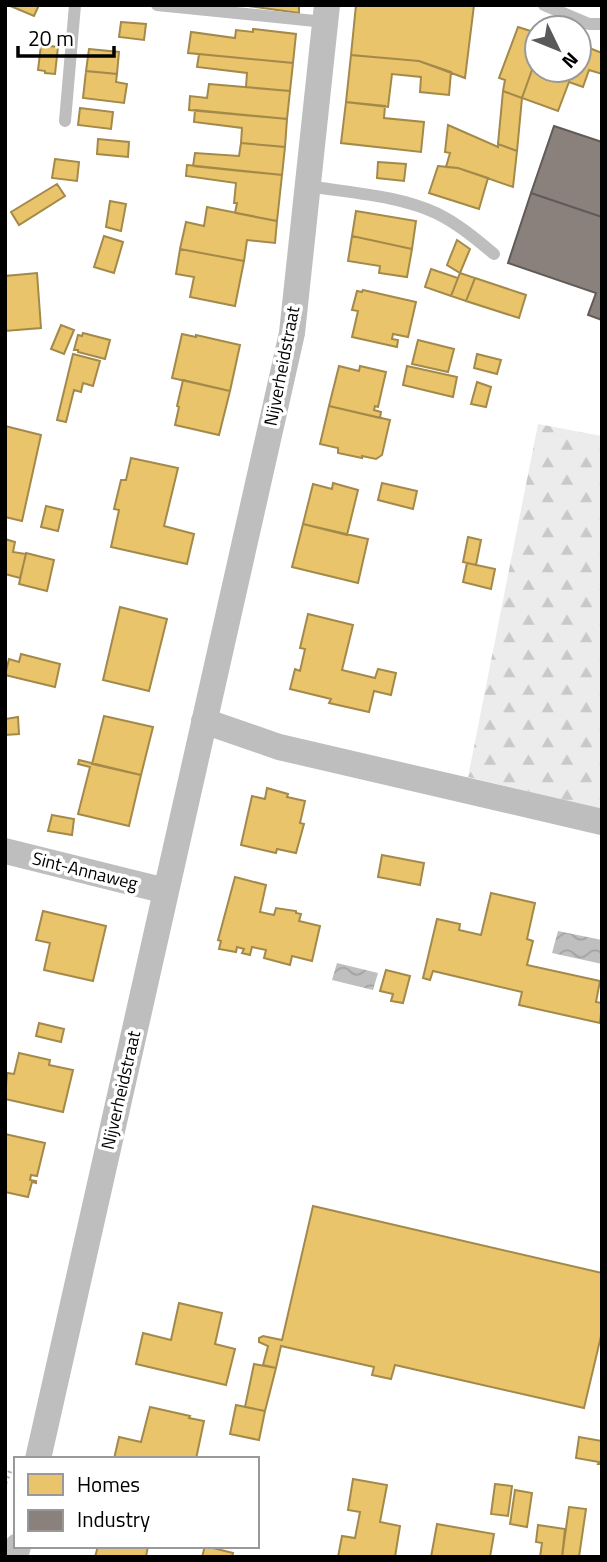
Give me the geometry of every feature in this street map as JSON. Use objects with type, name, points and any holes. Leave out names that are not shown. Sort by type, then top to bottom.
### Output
[{"type":"street","name":"Nijverheidstraat","points":[[38,1457],[292,332],[326,14]]},
{"type":"street","points":[[204,721],[279,747],[602,822]]},
{"type":"street","name":"Sint-Annaweg","points":[[5,851],[166,891]]},
{"type":"lane","points":[[65,121],[75,5]]},
{"type":"lane","points":[[157,5],[326,14]]},
{"type":"lane","points":[[544,5],[589,24],[602,24]]},
{"type":"lane","points":[[308,186],[401,201],[437,213],[473,236],[494,254]]},
{"type":"green space","points":[[538,424],[602,436],[602,809],[468,777]]},
{"type":"water","points":[[558,931],[602,940],[602,964],[552,953]]},
{"type":"water","points":[[337,963],[378,973],[373,990],[332,980]]},
{"type":"building: Homes","points":[[8,5],[39,5],[34,16]]},
{"type":"building: Homes","points":[[241,5],[299,5],[299,13]]},
{"type":"building: Homes","points":[[356,5],[474,5],[465,78],[419,61],[351,55]]},
{"type":"building: Homes","points":[[121,22],[146,24],[144,40],[119,37]]},
{"type":"building: Homes","points":[[518,27],[523,29],[523,84],[527,84],[522,98],[503,91],[505,80],[499,78]]},
{"type":"building: Homes","points":[[253,29],[296,34],[293,63],[188,53],[191,32],[235,38],[236,30],[253,32]]},
{"type":"building: Homes","points":[[41,45],[58,47],[55,74],[38,70]]},
{"type":"building: Homes","points":[[89,49],[119,52],[117,74],[86,71]]},
{"type":"building: Homes","points":[[593,49],[602,53],[602,74],[593,71]]},
{"type":"building: Homes","points":[[199,54],[293,63],[290,91],[246,87],[247,73],[197,67]]},
{"type":"building: Homes","points":[[351,55],[419,61],[451,72],[449,95],[420,92],[421,77],[392,74],[388,107],[346,102]]},
{"type":"building: Homes","points":[[86,71],[117,74],[116,82],[127,84],[124,103],[83,98]]},
{"type":"building: Homes","points":[[209,84],[290,91],[287,119],[189,110],[190,96],[207,98]]},
{"type":"building: Homes","points":[[527,84],[568,84],[558,111],[522,98]]},
{"type":"building: Homes","points":[[503,91],[522,98],[517,151],[498,144]]},
{"type":"building: Homes","points":[[346,102],[385,106],[384,118],[424,122],[421,152],[341,143]]},
{"type":"building: Homes","points":[[80,108],[113,112],[111,129],[78,125]]},
{"type":"building: Homes","points":[[195,110],[287,119],[285,147],[241,143],[242,128],[194,122]]},
{"type":"building: Homes","points":[[448,125],[498,147],[498,144],[517,151],[513,187],[458,168],[446,167],[450,153],[445,152]]},
{"type":"building: Homes","points":[[98,139],[129,142],[128,157],[97,154]]},
{"type":"building: Homes","points":[[241,143],[285,147],[282,175],[193,166],[195,153],[239,156]]},
{"type":"building: Homes","points":[[55,159],[79,162],[77,181],[52,178]]},
{"type":"building: Homes","points":[[378,162],[406,164],[404,181],[377,178]]},
{"type":"building: Homes","points":[[187,165],[282,175],[277,221],[235,213],[236,183],[186,176]]},
{"type":"building: Homes","points":[[438,166],[458,168],[488,178],[479,209],[429,193]]},
{"type":"building: Homes","points":[[57,184],[65,196],[19,225],[11,212]]},
{"type":"building: Homes","points":[[110,201],[126,204],[121,231],[106,227]]},
{"type":"building: Homes","points":[[207,207],[277,221],[275,243],[247,240],[244,261],[180,249],[186,222],[204,226]]},
{"type":"building: Homes","points":[[356,211],[416,221],[412,249],[352,236]]},
{"type":"building: Homes","points":[[104,236],[123,242],[114,273],[94,267]]},
{"type":"building: Homes","points":[[352,236],[412,249],[407,277],[379,273],[380,266],[348,261]]},
{"type":"building: Homes","points":[[457,240],[470,249],[460,273],[447,265]]},
{"type":"building: Homes","points":[[180,249],[244,261],[235,306],[190,297],[194,277],[176,274]]},
{"type":"building: Homes","points":[[431,269],[458,278],[451,296],[425,287]]},
{"type":"building: Homes","points":[[37,273],[41,328],[5,331],[5,276]]},
{"type":"building: Homes","points":[[460,273],[475,278],[466,301],[451,296]]},
{"type":"building: Homes","points":[[475,278],[526,295],[519,318],[466,301]]},
{"type":"building: Homes","points":[[357,291],[416,302],[408,337],[393,334],[392,339],[398,340],[397,347],[352,337],[358,311],[352,310]]},
{"type":"building: Homes","points":[[61,325],[74,330],[64,354],[51,349]]},
{"type":"building: Homes","points":[[83,333],[110,340],[105,359],[74,350],[78,335],[82,336]]},
{"type":"building: Homes","points":[[182,334],[240,345],[230,391],[172,378]]},
{"type":"building: Homes","points":[[418,340],[454,349],[448,372],[412,364]]},
{"type":"building: Homes","points":[[73,354],[100,361],[93,386],[83,383],[81,392],[74,390],[66,422],[57,420]]},
{"type":"building: Homes","points":[[477,354],[501,360],[497,374],[474,368]]},
{"type":"building: Homes","points":[[339,366],[359,371],[360,366],[386,372],[378,407],[375,406],[374,410],[381,412],[380,418],[329,406]]},
{"type":"building: Homes","points":[[407,366],[457,377],[453,397],[403,385]]},
{"type":"building: Homes","points":[[183,380],[230,391],[219,435],[175,425]]},
{"type":"building: Homes","points":[[477,382],[491,387],[486,407],[471,404]]},
{"type":"building: Homes","points":[[329,406],[390,420],[382,455],[376,459],[362,458],[338,453],[338,448],[320,444]]},
{"type":"building: Homes","points":[[5,426],[41,435],[22,521],[5,517]]},
{"type":"building: Homes","points":[[131,458],[178,468],[164,526],[194,534],[187,564],[111,547],[119,510],[114,509],[121,480],[126,480]]},
{"type":"building: Homes","points":[[333,483],[358,490],[347,535],[303,524],[313,484],[332,489]]},
{"type":"building: Homes","points":[[382,483],[417,491],[413,509],[378,500]]},
{"type":"building: Homes","points":[[46,506],[63,510],[58,531],[41,527]]},
{"type":"building: Homes","points":[[303,524],[368,539],[358,583],[292,567]]},
{"type":"building: Homes","points":[[468,537],[481,540],[476,565],[463,562]]},
{"type":"building: Homes","points":[[5,539],[15,542],[13,552],[26,554],[20,578],[5,574]]},
{"type":"building: Homes","points":[[26,553],[54,560],[47,591],[19,584]]},
{"type":"building: Homes","points":[[467,563],[495,569],[491,589],[463,582]]},
{"type":"building: Homes","points":[[120,607],[167,619],[149,691],[103,680]]},
{"type":"building: Homes","points":[[308,614],[353,625],[342,670],[375,678],[378,669],[396,673],[391,695],[374,691],[369,712],[329,703],[331,699],[290,689],[295,669],[300,671],[305,649],[300,648]]},
{"type":"building: Homes","points":[[21,654],[60,664],[55,687],[5,675],[9,659],[19,662]]},
{"type":"building: Homes","points":[[104,716],[153,727],[141,775],[92,764]]},
{"type":"building: Homes","points":[[18,717],[19,734],[5,735],[5,719]]},
{"type":"building: Homes","points":[[79,760],[141,775],[129,826],[78,814],[90,767],[78,764]]},
{"type":"building: Homes","points":[[267,788],[305,801],[300,823],[304,824],[296,853],[277,849],[276,853],[241,845],[252,796],[265,799]]},
{"type":"building: Homes","points":[[52,815],[74,819],[72,835],[48,831]]},
{"type":"building: Homes","points":[[382,855],[424,863],[420,885],[378,877]]},
{"type":"building: Homes","points":[[235,877],[266,885],[260,912],[274,915],[276,908],[296,911],[301,914],[299,921],[320,926],[312,961],[292,956],[290,965],[264,958],[266,950],[252,947],[250,955],[242,953],[244,949],[237,947],[236,952],[219,949],[221,941],[218,940]]},
{"type":"building: Homes","points":[[491,893],[535,903],[527,939],[533,941],[527,965],[600,981],[596,1002],[602,1003],[600,1023],[519,1005],[522,992],[433,971],[430,980],[423,978],[437,919],[460,924],[459,930],[481,935]]},
{"type":"building: Homes","points":[[43,911],[106,926],[93,981],[44,970],[50,943],[36,940]]},
{"type":"building: Homes","points":[[386,970],[410,976],[403,1003],[391,1001],[393,994],[380,991]]},
{"type":"building: Homes","points":[[39,1023],[64,1029],[61,1042],[36,1036]]},
{"type":"building: Homes","points":[[19,1053],[50,1060],[49,1065],[73,1070],[63,1112],[5,1099],[7,1073],[14,1074]]},
{"type":"building: Homes","points":[[5,1134],[45,1143],[37,1176],[31,1175],[30,1180],[36,1183],[32,1182],[28,1197],[5,1192]]},
{"type":"building: Homes","points":[[313,1206],[602,1273],[602,1332],[584,1408],[395,1365],[391,1379],[372,1375],[374,1367],[281,1346],[276,1368],[263,1365],[268,1346],[259,1342],[259,1338],[263,1336],[282,1340]]},
{"type":"building: Homes","points":[[179,1303],[222,1313],[215,1344],[235,1349],[226,1385],[136,1364],[143,1333],[171,1340]]},
{"type":"building: Homes","points":[[254,1364],[276,1368],[265,1411],[245,1407]]},
{"type":"building: Homes","points":[[236,1405],[265,1411],[259,1440],[230,1434]]},
{"type":"building: Homes","points":[[150,1407],[204,1421],[196,1457],[114,1457],[119,1437],[141,1442]]},
{"type":"building: Homes","points":[[579,1437],[602,1441],[602,1464],[576,1458]]},
{"type":"building: Homes","points":[[353,1479],[387,1485],[380,1522],[400,1526],[395,1557],[338,1557],[342,1536],[355,1538],[360,1512],[348,1510]]},
{"type":"building: Homes","points":[[495,1484],[512,1486],[508,1516],[491,1514]]},
{"type":"building: Homes","points":[[515,1490],[532,1493],[527,1527],[510,1524]]},
{"type":"building: Homes","points":[[569,1507],[586,1509],[579,1557],[562,1557]]},
{"type":"building: Homes","points":[[437,1524],[494,1534],[490,1557],[431,1557]]},
{"type":"building: Homes","points":[[538,1525],[565,1529],[562,1557],[540,1557],[542,1543],[536,1542]]},
{"type":"building: Homes","points":[[97,1548],[148,1548],[146,1557],[95,1557]]},
{"type":"building: Homes","points":[[204,1548],[233,1553],[232,1557],[202,1557]]},
{"type":"building: Industry","points":[[554,126],[602,142],[602,217],[531,193]]},
{"type":"building: Industry","points":[[531,193],[602,217],[602,320],[588,315],[596,293],[508,263]]}]
